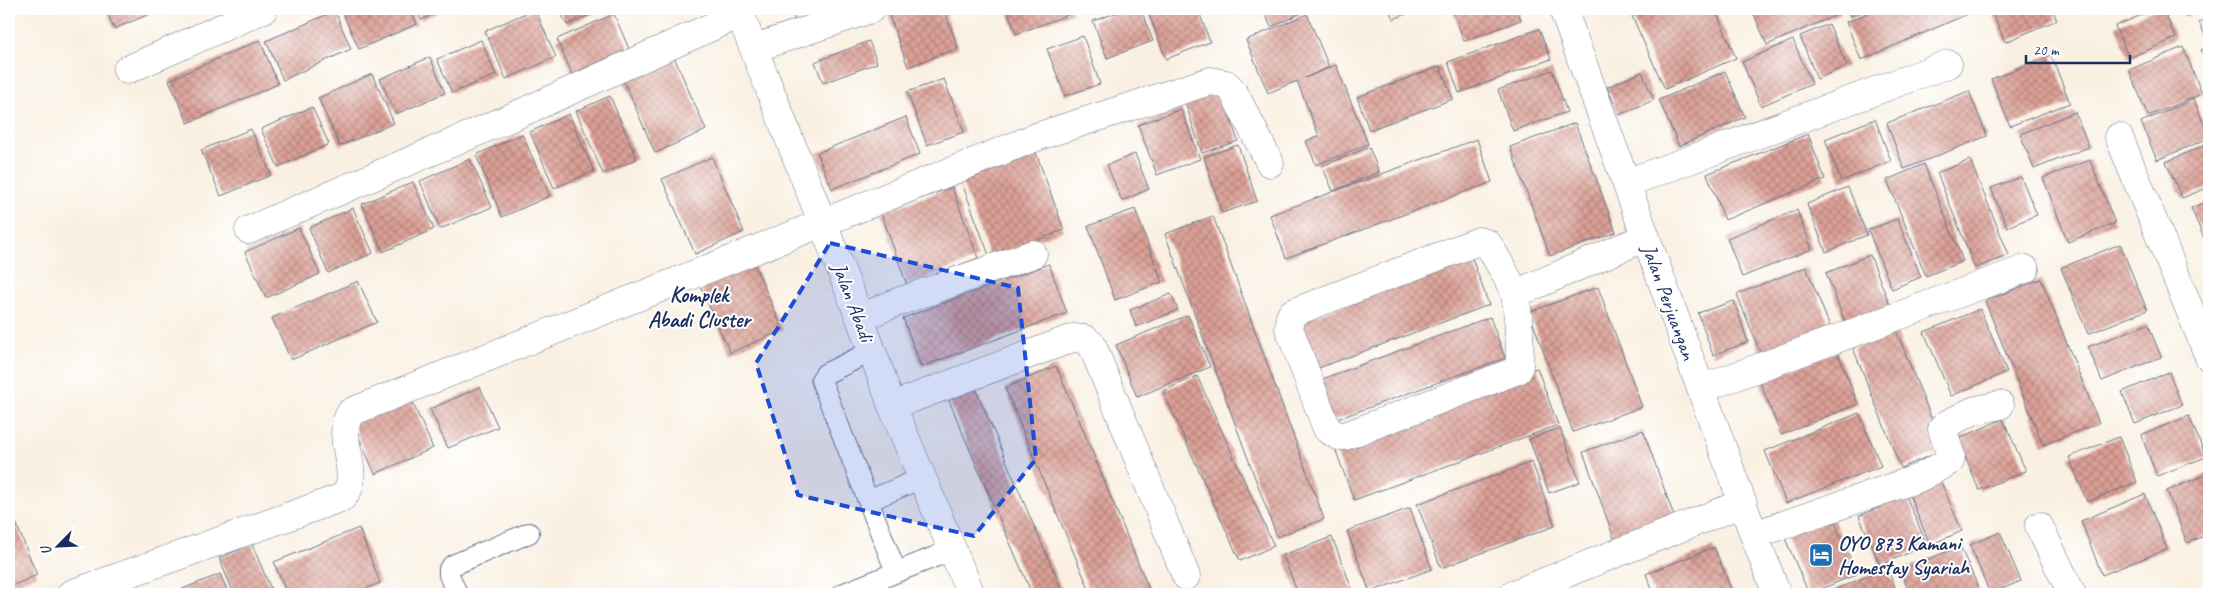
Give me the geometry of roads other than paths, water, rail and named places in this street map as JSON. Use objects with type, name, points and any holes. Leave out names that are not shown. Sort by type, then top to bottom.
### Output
[{"type":"street","points":[[127,70],[264,9]]},
{"type":"street","points":[[755,48],[871,9]]},
{"type":"street","name":"Jalan Perjuangan","points":[[1564,9],[1742,503],[1777,594]]},
{"type":"street","points":[[249,230],[512,117],[739,11]]},
{"type":"street","name":"Jalan Abadi","points":[[739,11],[860,318],[892,406],[971,594]]},
{"type":"street","points":[[1627,183],[1948,64]]},
{"type":"street","points":[[71,594],[343,497],[351,484],[344,429],[346,420],[351,412],[1039,136],[1210,81],[1226,84],[1233,91],[1270,163]]},
{"type":"street","points":[[2119,137],[2209,357]]},
{"type":"street","points":[[1515,294],[1646,237]]},
{"type":"street","points":[[1478,241],[1487,243],[1490,247],[1515,294],[1521,364],[1518,370],[1345,436],[1338,436],[1327,429],[1289,328],[1292,313],[1478,241]]},
{"type":"street","points":[[860,318],[895,303],[1033,254]]},
{"type":"street","points":[[1701,389],[2025,269]]},
{"type":"street","points":[[892,406],[1073,338],[1084,339],[1092,345],[1186,576]]},
{"type":"street","points":[[1754,535],[1920,478],[1950,460],[1951,456],[1942,429],[1945,425],[1973,411],[2000,405]]},
{"type":"street","points":[[1514,594],[1742,503]]},
{"type":"street","points":[[2040,526],[2072,594]]},
{"type":"lane","points":[[872,351],[825,374],[822,380],[896,572]]},
{"type":"lane","points":[[868,501],[922,478]]},
{"type":"lane","points":[[458,594],[449,575],[449,569],[452,566],[529,533]]},
{"type":"lane","points":[[842,594],[952,550]]},
{"type":"place","name":"OYO 873 Kamani Homestay Syariah","points":[[1821,555]]},
{"type":"district","name":"Komplek Abadi Cluster","points":[[699,308]]}]
